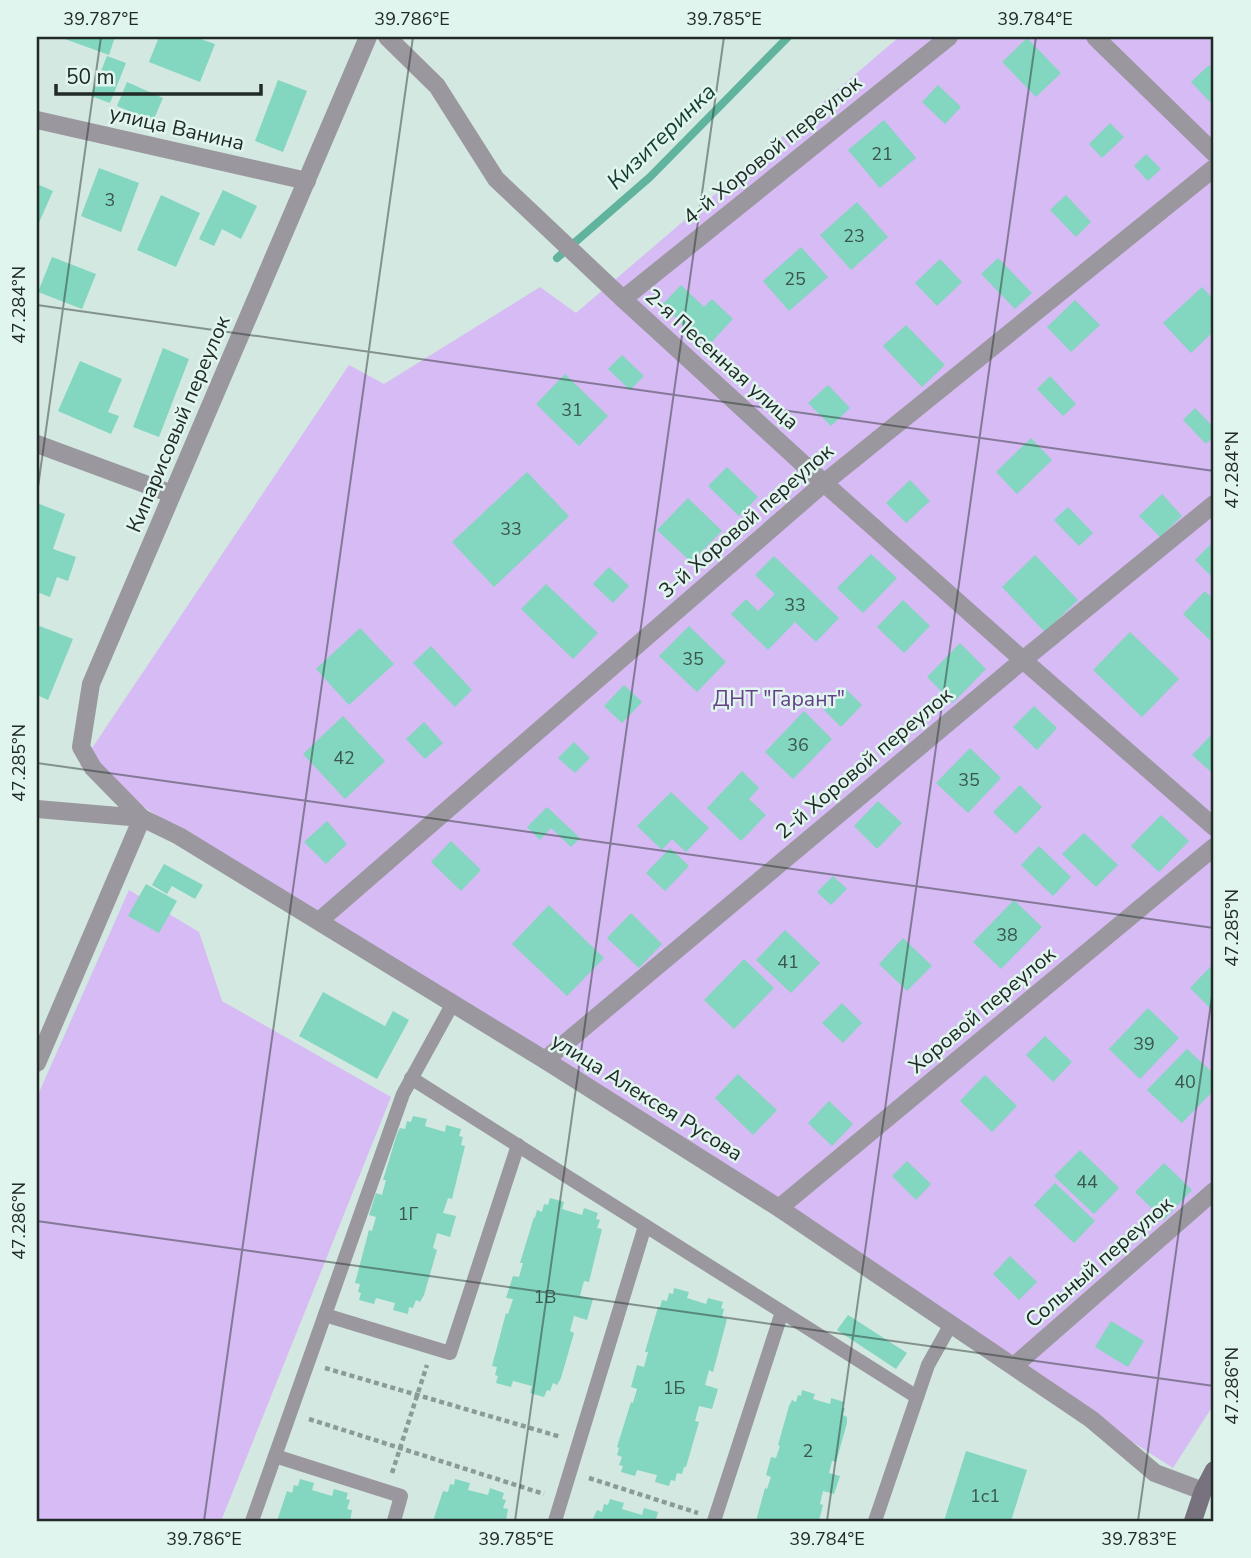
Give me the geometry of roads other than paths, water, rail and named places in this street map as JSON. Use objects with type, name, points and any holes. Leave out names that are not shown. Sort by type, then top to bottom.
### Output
[{"type":"main road","points":[[1193,1521],[1203,1491],[1214,1470]]},
{"type":"street","name":"Кипарисовый переулок","points":[[142,818],[93,768],[81,747],[91,684],[368,37]]},
{"type":"street","name":"2-я Песенная улица","points":[[387,37],[436,86],[496,179],[824,482],[1214,827]]},
{"type":"street","name":"4-й Хоровой переулок","points":[[623,299],[948,37]]},
{"type":"street","points":[[1095,37],[1214,153]]},
{"type":"street","name":"улица Ванина","points":[[37,120],[307,181]]},
{"type":"street","name":"3-й Хоровой переулок","points":[[319,921],[824,482],[1214,168]]},
{"type":"street","points":[[37,443],[172,494]]},
{"type":"street","name":"2-й Хоровой переулок","points":[[545,1060],[1023,660],[1214,504]]},
{"type":"street","name":"улица Алексея Русова","points":[[37,809],[142,818],[179,835],[545,1060],[779,1208],[1091,1419],[1155,1473],[1203,1491]]},
{"type":"street","points":[[37,1063],[142,818]]},
{"type":"street","name":"Хоровой переулок","points":[[779,1208],[1214,847]]},
{"type":"street","name":"Сольный переулок","points":[[1014,1366],[1214,1191]]},
{"type":"lane","points":[[252,1521],[402,1094],[453,1003]]},
{"type":"lane","points":[[411,1078],[917,1397]]},
{"type":"lane","points":[[325,1315],[450,1353],[518,1146]]},
{"type":"lane","points":[[555,1521],[645,1226]]},
{"type":"lane","points":[[715,1520],[782,1312]]},
{"type":"lane","points":[[876,1521],[928,1365],[951,1324]]},
{"type":"lane","points":[[275,1456],[401,1496],[394,1521]]},
{"type":"waterway","name":"Кизитеринка","points":[[557,258],[650,177],[788,37]]},
{"type":"park label","name":"ДНТ \"Гарант\"","points":[[779,699]]}]
